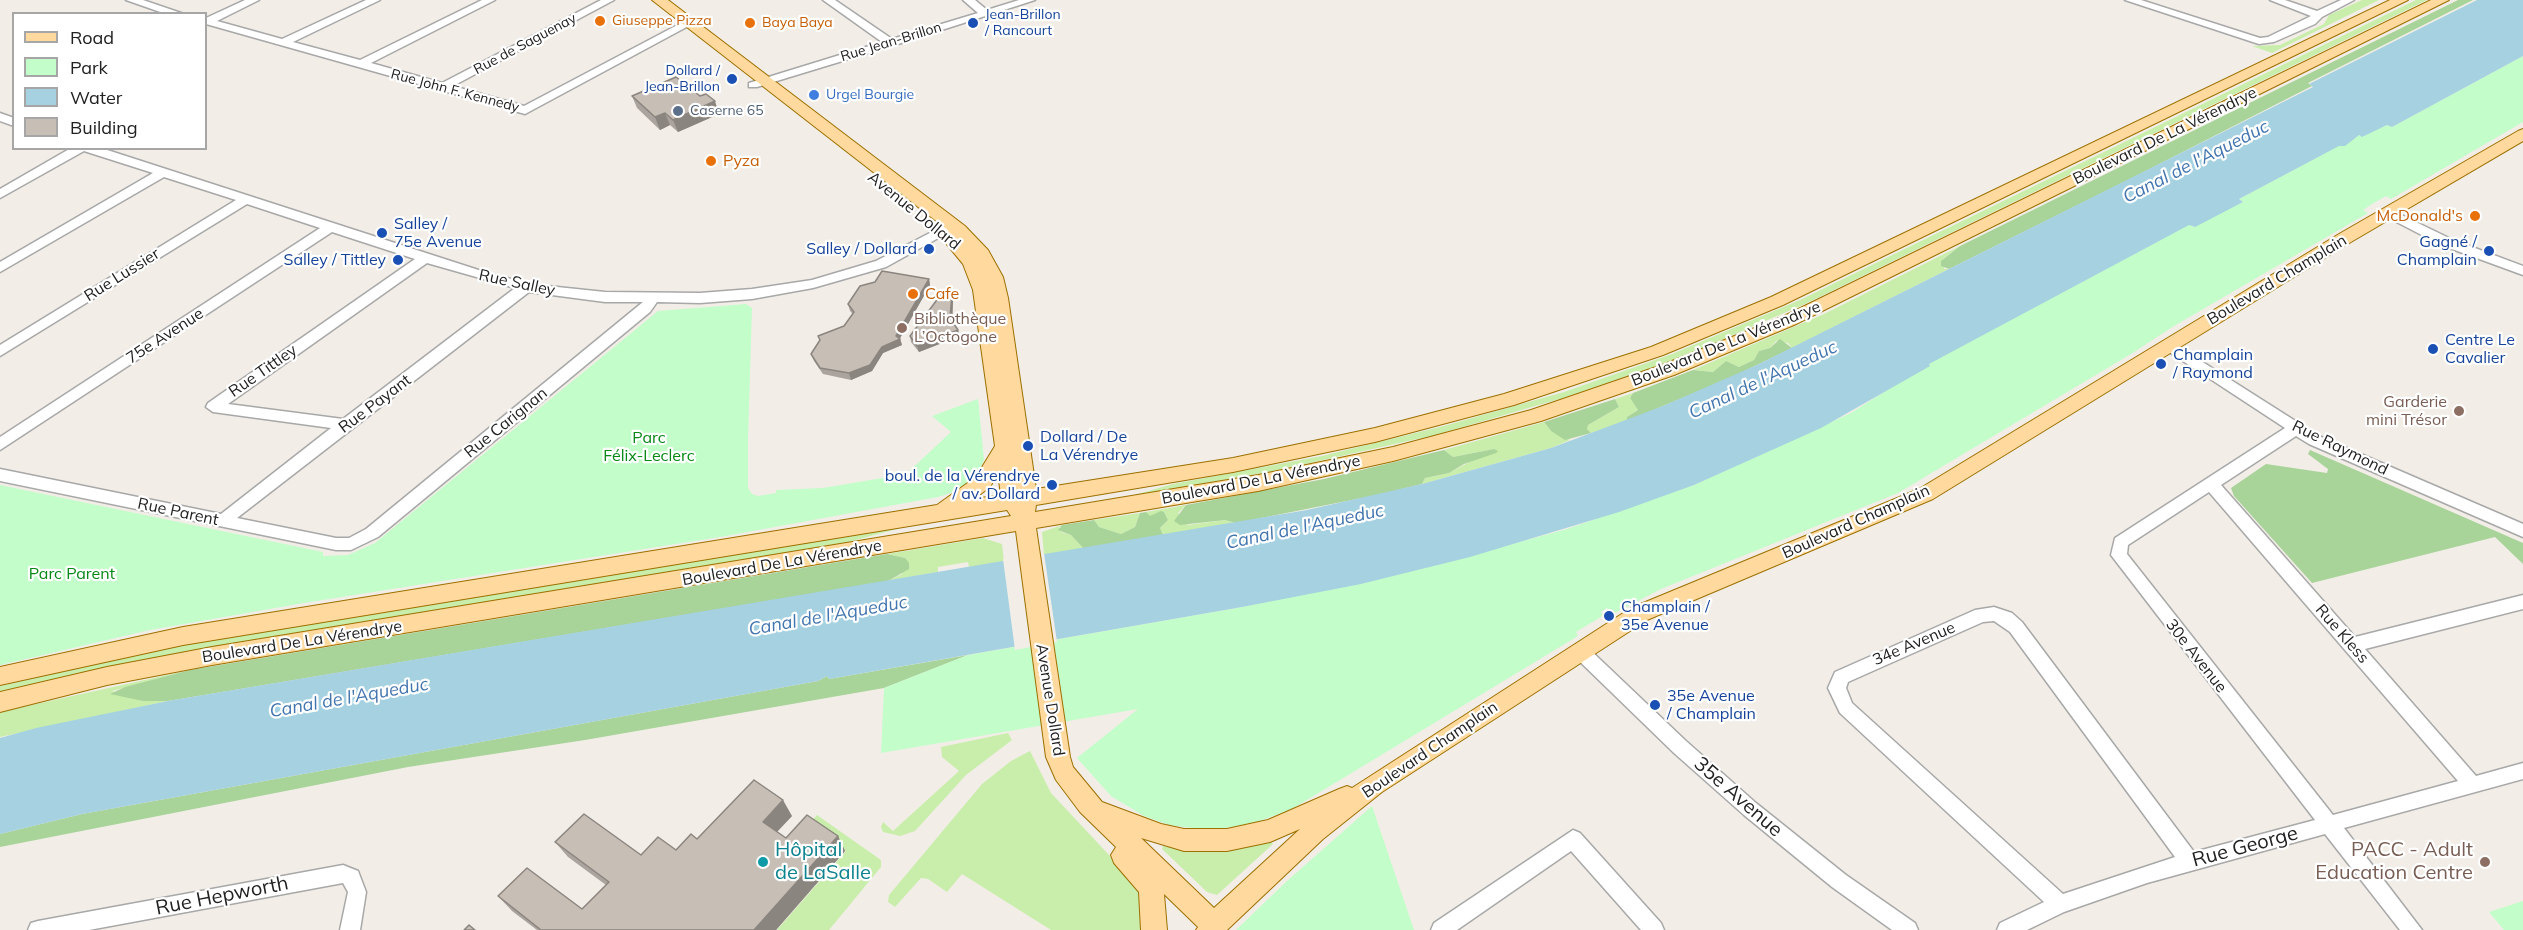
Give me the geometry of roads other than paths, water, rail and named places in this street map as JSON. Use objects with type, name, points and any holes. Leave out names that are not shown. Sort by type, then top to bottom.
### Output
[{"type":"main road","name":"Avenue Dollard","points":[[642,0],[684,26],[949,229],[979,249],[996,283],[1019,500]]},
{"type":"main road","name":"Avenue Dollard","points":[[659,0],[684,26]]},
{"type":"main road","name":"Boulevard De La Vérendrye","points":[[0,676],[183,636],[1233,465],[1375,435],[1530,393],[1657,351],[1794,294],[2402,0]]},
{"type":"main road","name":"Boulevard De La Vérendrye","points":[[0,702],[192,659],[1257,483],[1385,456],[1534,416],[1668,370],[1741,341],[1825,303],[2442,0]]},
{"type":"main road","name":"Boulevard Champlain","points":[[1211,928],[1315,831],[1374,785],[1580,651],[1659,604],[1908,503],[2523,134]]},
{"type":"main road","name":"Avenue Dollard","points":[[949,229],[978,278],[1004,447],[1025,522],[1058,757],[1064,773],[1088,804],[1211,928]]},
{"type":"main road","points":[[942,512],[983,482],[1004,447]]},
{"type":"main road","points":[[1088,804],[1160,835],[1184,840],[1227,840],[1270,831],[1374,785]]},
{"type":"main road","points":[[1088,804],[1100,832],[1144,877],[1154,903],[1154,930]]},
{"type":"street","points":[[132,0],[172,12]]},
{"type":"street","points":[[207,21],[254,0]]},
{"type":"street","points":[[282,43],[375,0]]},
{"type":"street","points":[[358,65],[487,0]]},
{"type":"street","name":"Rue de Saguenay","points":[[441,88],[609,0]]},
{"type":"street","points":[[828,0],[891,43]]},
{"type":"street","points":[[968,0],[985,13]]},
{"type":"street","name":"Rue Jean-Brillon","points":[[759,83],[1030,0]]},
{"type":"street","points":[[2130,0],[2251,41],[2270,40],[2311,22],[2318,15],[2349,0]]},
{"type":"street","points":[[2275,0],[2318,15]]},
{"type":"street","name":"Rue John F. Kennedy","points":[[207,21],[525,110],[684,26]]},
{"type":"street","points":[[0,194],[77,150]]},
{"type":"street","name":"Rue Salley","points":[[93,150],[425,258],[526,287],[589,296],[652,299],[752,294],[825,282],[880,264],[949,229]]},
{"type":"street","points":[[0,268],[162,173]]},
{"type":"street","name":"Rue Lussier","points":[[0,351],[244,200]]},
{"type":"street","points":[[2389,213],[2438,238],[2523,271]]},
{"type":"street","name":"75e Avenue","points":[[0,444],[330,227]]},
{"type":"street","name":"Rue Tittley","points":[[347,425],[213,407],[425,258]]},
{"type":"street","name":"Rue Payant","points":[[224,521],[241,505],[526,287]]},
{"type":"street","name":"Rue Carignan","points":[[357,543],[543,394],[645,309],[652,299]]},
{"type":"street","name":"Rue Raymond","points":[[2168,345],[2314,440],[2523,531]]},
{"type":"street","name":"30e Avenue","points":[[2295,429],[2121,542],[2119,555],[2412,930]]},
{"type":"street","name":"Rue Parent","points":[[0,475],[336,544],[357,543]]},
{"type":"street","name":"Rue Kless","points":[[2211,484],[2473,785]]},
{"type":"street","points":[[2351,645],[2523,602]]},
{"type":"street","name":"34e Avenue","points":[[2060,904],[1846,708],[1837,688],[1841,677],[1981,615],[1995,614],[2006,618],[2016,627],[2190,862]]},
{"type":"street","name":"35e Avenue","points":[[1580,651],[1680,747],[1750,809],[1839,880],[1908,930]]},
{"type":"street","name":"Rue George","points":[[2007,930],[2060,904],[2105,887],[2523,771]]},
{"type":"street","points":[[1441,930],[1573,839],[1654,930]]},
{"type":"street","name":"Rue Hepworth","points":[[38,930],[343,874],[351,877],[357,892],[350,930]]},
{"type":"water","name":"Canal de l'Aqueduc","points":[[2477,0],[2523,0],[2523,56],[2392,127],[2387,125],[2362,137],[2359,135],[2345,146],[2339,146],[2239,199],[2243,202],[2195,227],[2189,225],[1929,364],[1930,366],[1821,428],[1694,485],[1619,512],[1470,557],[1361,584],[829,679],[827,676],[818,681],[82,814],[0,834],[0,738],[36,728],[168,701],[1307,510],[1422,484],[1551,448],[1663,406],[1757,365],[2313,87],[2309,84]]},
{"type":"place","name":"Giuseppe Pizza","points":[[600,21]]},
{"type":"place","name":"Baya Baya","points":[[750,23]]},
{"type":"place","name":"Jean-Brillon / Rancourt","points":[[973,23]]},
{"type":"place","name":"Dollard / Jean-Brillon","points":[[732,79]]},
{"type":"place","name":"Urgel Bourgie","points":[[814,95]]},
{"type":"place","name":"Caserne 65","points":[[678,111]]},
{"type":"place","name":"Pyza","points":[[711,161]]},
{"type":"place","name":"McDonald's","points":[[2475,216]]},
{"type":"place","name":"Salley / 75e Avenue","points":[[382,233]]},
{"type":"place","name":"Salley / Dollard","points":[[929,249]]},
{"type":"place","name":"Gagné / Champlain","points":[[2489,251]]},
{"type":"place","name":"Salley / Tittley","points":[[398,260]]},
{"type":"place","name":"Cafe","points":[[913,294]]},
{"type":"place","name":"Bibliothèque L’Octogone","points":[[902,328]]},
{"type":"place","name":"Centre Le Cavalier","points":[[2433,349]]},
{"type":"place","name":"Champlain / Raymond","points":[[2161,364]]},
{"type":"place","name":"Garderie mini Trésor","points":[[2459,411]]},
{"type":"place","name":"Dollard / De La Vérendrye","points":[[1028,446]]},
{"type":"place","name":"boul. de la Vérendrye / av. Dollard","points":[[1052,485]]},
{"type":"place","name":"Champlain / 35e Avenue","points":[[1609,616]]},
{"type":"place","name":"35e Avenue / Champlain","points":[[1655,705]]},
{"type":"place","name":"Hôpital de LaSalle","points":[[763,862]]},
{"type":"place","name":"PACC - Adult Education Centre","points":[[2485,862]]},
{"type":"park label","name":"Parc Félix-Leclerc","points":[[649,447]]},
{"type":"park label","name":"Parc Parent","points":[[72,574]]}]
